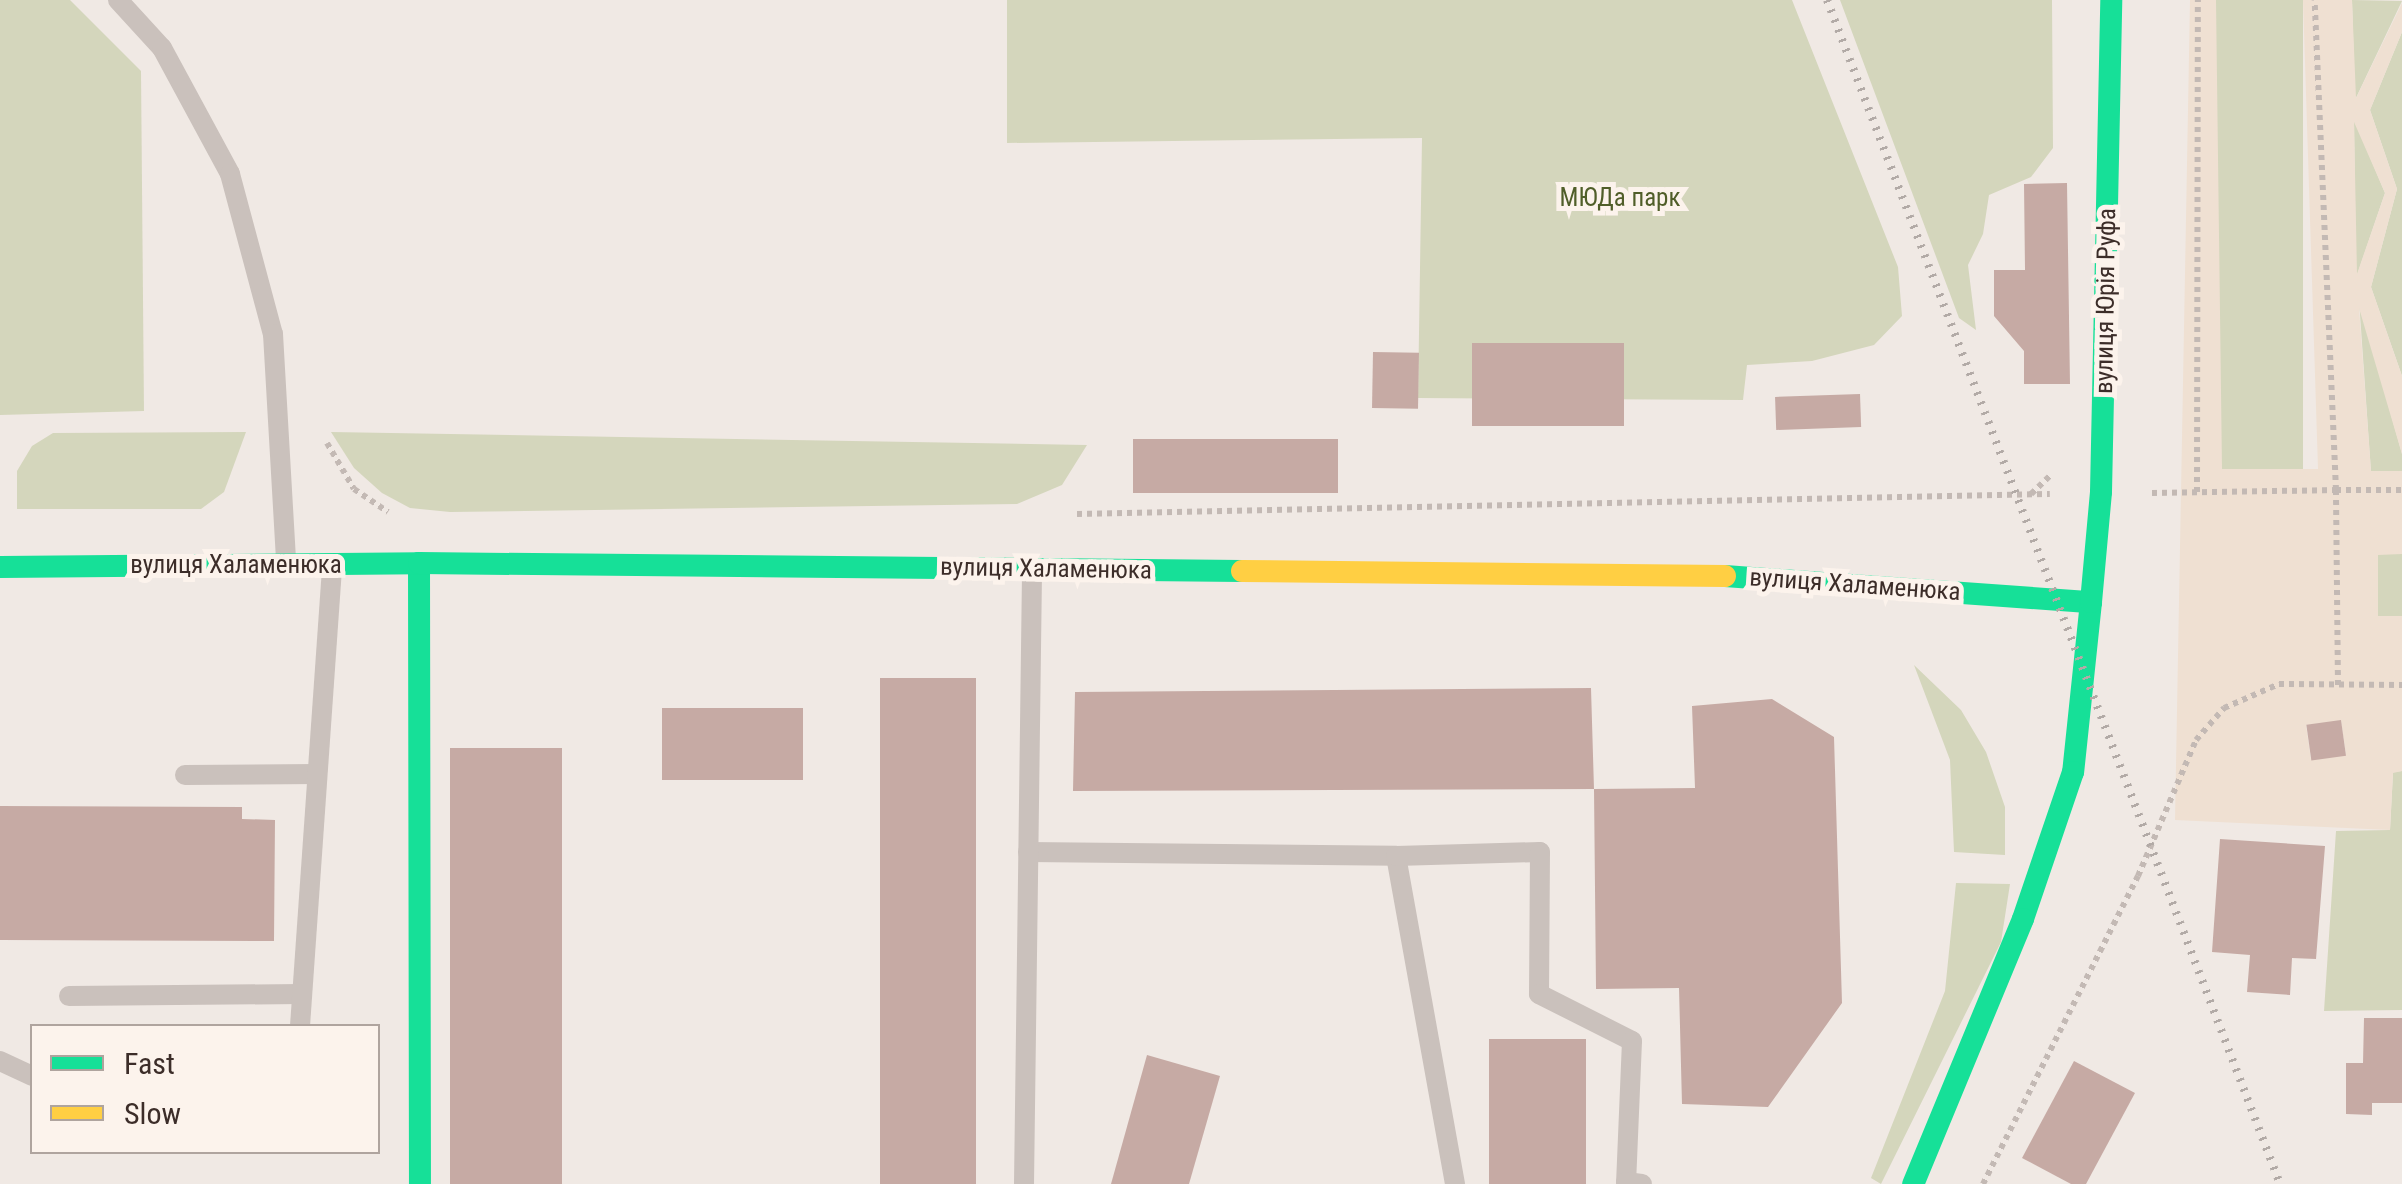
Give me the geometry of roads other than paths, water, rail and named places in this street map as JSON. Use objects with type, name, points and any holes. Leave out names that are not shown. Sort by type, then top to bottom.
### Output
[{"type":"main road","name":"вулиця Юрія Руфа","points":[[1913,1184],[2023,919],[2073,772],[2101,492],[2111,0]]},
{"type":"main road","name":"вулиця Халаменюка","points":[[0,566],[419,562],[1764,576],[2090,602]]},
{"type":"main road","points":[[419,562],[420,1184]]},
{"type":"lane","points":[[118,0],[162,48],[230,174],[273,334],[286,563]]},
{"type":"lane","points":[[300,1024],[332,565]]},
{"type":"lane","points":[[1024,1184],[1032,569]]},
{"type":"lane","points":[[185,776],[316,774]]},
{"type":"lane","points":[[1028,852],[1396,856],[1540,852],[1539,994],[1632,1041],[1626,1182],[1642,1184]]},
{"type":"lane","points":[[1396,856],[1455,1184]]},
{"type":"lane","points":[[69,996],[302,994]]},
{"type":"lane","points":[[0,1061],[30,1075]]},
{"type":"railway","points":[[1827,0],[2280,1184]]},
{"type":"park label","name":"МЮДа парк","points":[[1620,198]]}]
